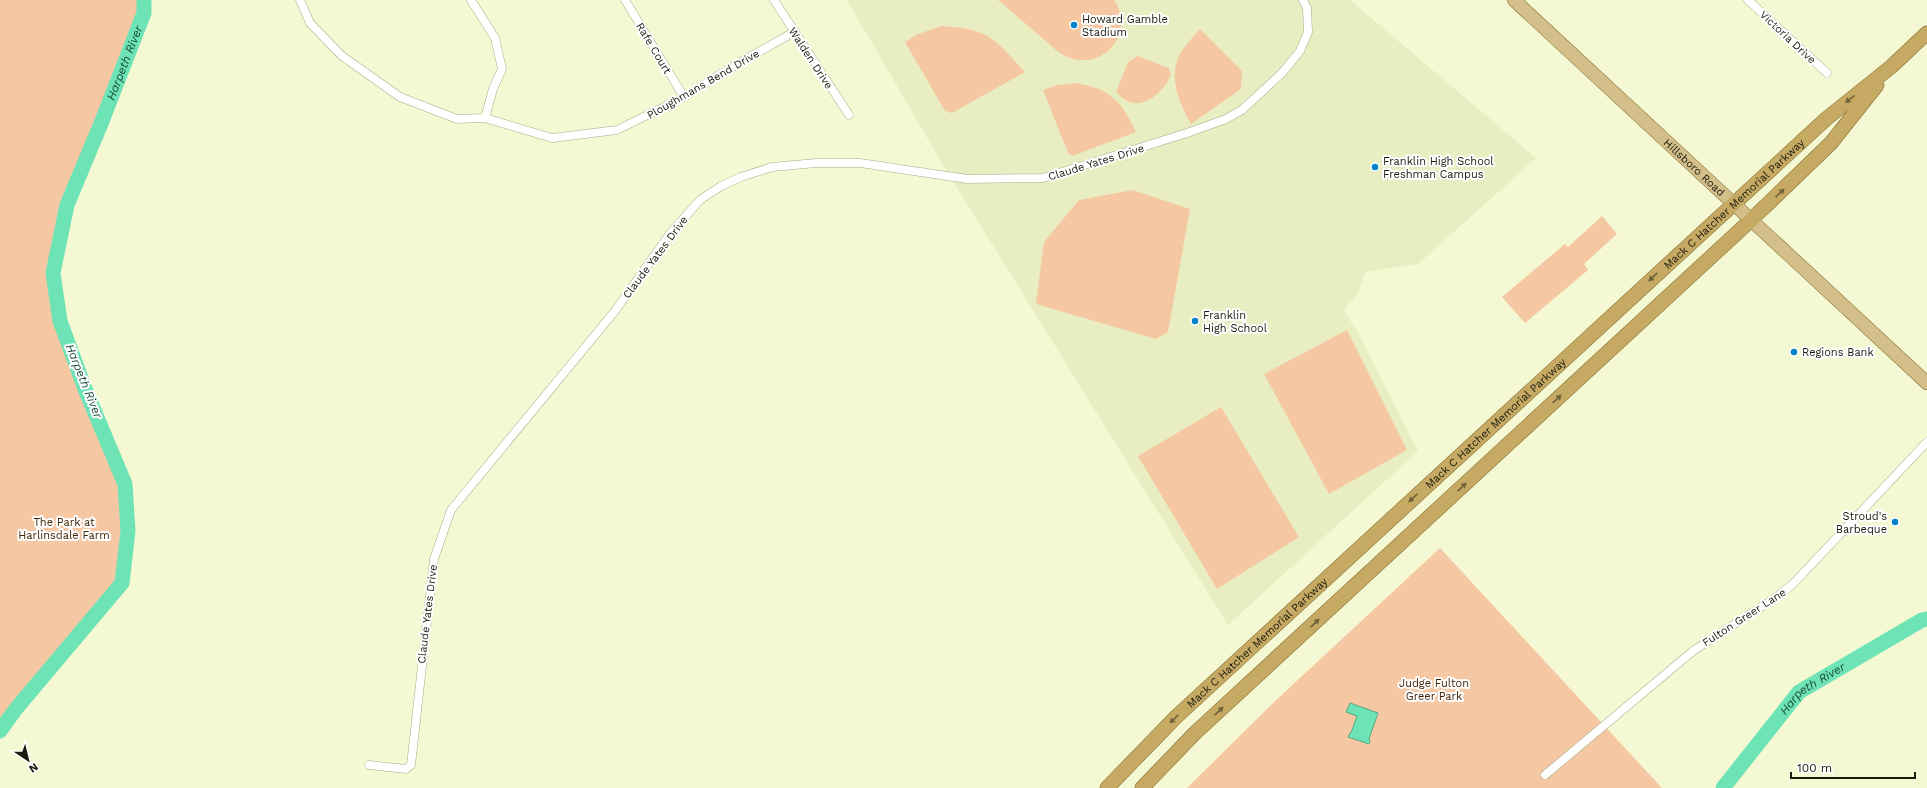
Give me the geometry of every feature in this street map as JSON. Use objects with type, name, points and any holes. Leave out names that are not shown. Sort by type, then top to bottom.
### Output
[{"type":"highway","name":"Mack C Hatcher Memorial Parkway","points":[[1107,788],[1176,717],[1733,203],[1826,119],[1892,66],[1926,34]]},
{"type":"highway","name":"Mack C Hatcher Memorial Parkway","points":[[1142,788],[1195,733],[1752,220],[1831,143],[1892,66]]},
{"type":"main road","name":"Hillsboro Road","points":[[1514,0],[1927,383]]},
{"type":"street","name":"Ploughmans Bend Drive","points":[[300,0],[310,23],[342,56],[400,97],[457,119],[484,118],[552,138],[617,130],[684,97],[732,67],[794,32]]},
{"type":"street","points":[[471,0],[495,38],[502,69],[493,89],[484,118]]},
{"type":"street","name":"Rafe Court","points":[[625,0],[684,97]]},
{"type":"street","name":"Walden Drive","points":[[774,0],[849,115]]},
{"type":"street","name":"Claude Yates Drive","points":[[369,765],[406,769],[411,765],[434,559],[451,510],[615,311],[669,235],[700,200],[721,186],[741,177],[772,167],[816,163],[860,163],[967,179],[1043,178],[1187,134],[1226,119],[1242,110],[1282,73],[1300,51],[1308,32],[1307,8],[1303,0]]},
{"type":"street","name":"Victoria Drive","points":[[1752,1],[1827,73]]},
{"type":"street","name":"Fulton Greer Lane","points":[[1545,775],[1693,651],[1775,598],[1793,584],[1927,442]]},
{"type":"shaded area","name":"Franklin High School","points":[[847,0],[1350,0],[1536,158],[1418,264],[1365,272],[1358,293],[1344,311],[1357,331],[1418,451],[1228,625],[943,165]]},
{"type":"shaded area","points":[[1350,703],[1378,713],[1369,739],[1369,744],[1348,737],[1357,716],[1346,712]]},
{"type":"green space","name":"The Park at Harlinsdale Farm","points":[[0,0],[144,0],[144,13],[102,121],[67,205],[53,273],[60,321],[85,389],[125,484],[128,531],[122,583],[15,710],[0,731]]},
{"type":"green space","name":"Howard Gamble Stadium","points":[[998,0],[1114,0],[1120,13],[1121,27],[1117,39],[1109,50],[1099,57],[1085,60],[1071,58],[1056,50]]},
{"type":"green space","points":[[942,26],[967,29],[988,36],[1005,50],[1025,72],[952,113],[945,111],[905,42],[918,34]]},
{"type":"green space","points":[[1200,29],[1242,71],[1241,89],[1191,124],[1179,100],[1175,82],[1175,74],[1176,65],[1181,52]]},
{"type":"green space","points":[[1138,56],[1169,68],[1171,75],[1165,86],[1155,96],[1149,100],[1136,103],[1127,101],[1116,92],[1128,62]]},
{"type":"green space","points":[[1074,83],[1097,88],[1113,97],[1131,121],[1136,132],[1072,156],[1068,153],[1043,90],[1057,85]]},
{"type":"green space","points":[[1133,190],[1190,209],[1168,332],[1156,339],[1036,304],[1044,242],[1079,200]]},
{"type":"green space","points":[[1602,216],[1617,234],[1584,264],[1588,270],[1525,323],[1502,297],[1565,244],[1568,247]]},
{"type":"green space","points":[[1347,330],[1407,450],[1329,494],[1264,374]]},
{"type":"green space","points":[[1221,407],[1299,537],[1217,589],[1138,456]]},
{"type":"green space","name":"Judge Fulton Greer Park","points":[[1440,548],[1662,788],[1187,788],[1273,703]]},
{"type":"waterway","name":"Harpeth River","points":[[0,731],[15,710],[122,583],[128,531],[125,484],[85,389],[60,321],[53,273],[67,205],[102,121],[144,13],[144,0]]},
{"type":"waterway","name":"Harpeth River","points":[[1723,788],[1799,692],[1922,620],[1927,619]]},
{"type":"place","name":"Howard Gamble Stadium","points":[[1074,25]]},
{"type":"place","name":"Franklin High School Freshman Campus","points":[[1375,167]]},
{"type":"place","name":"Franklin High School","points":[[1195,321]]},
{"type":"place","name":"Regions Bank","points":[[1794,352]]},
{"type":"place","name":"Stroud's Barbeque","points":[[1895,522]]}]
